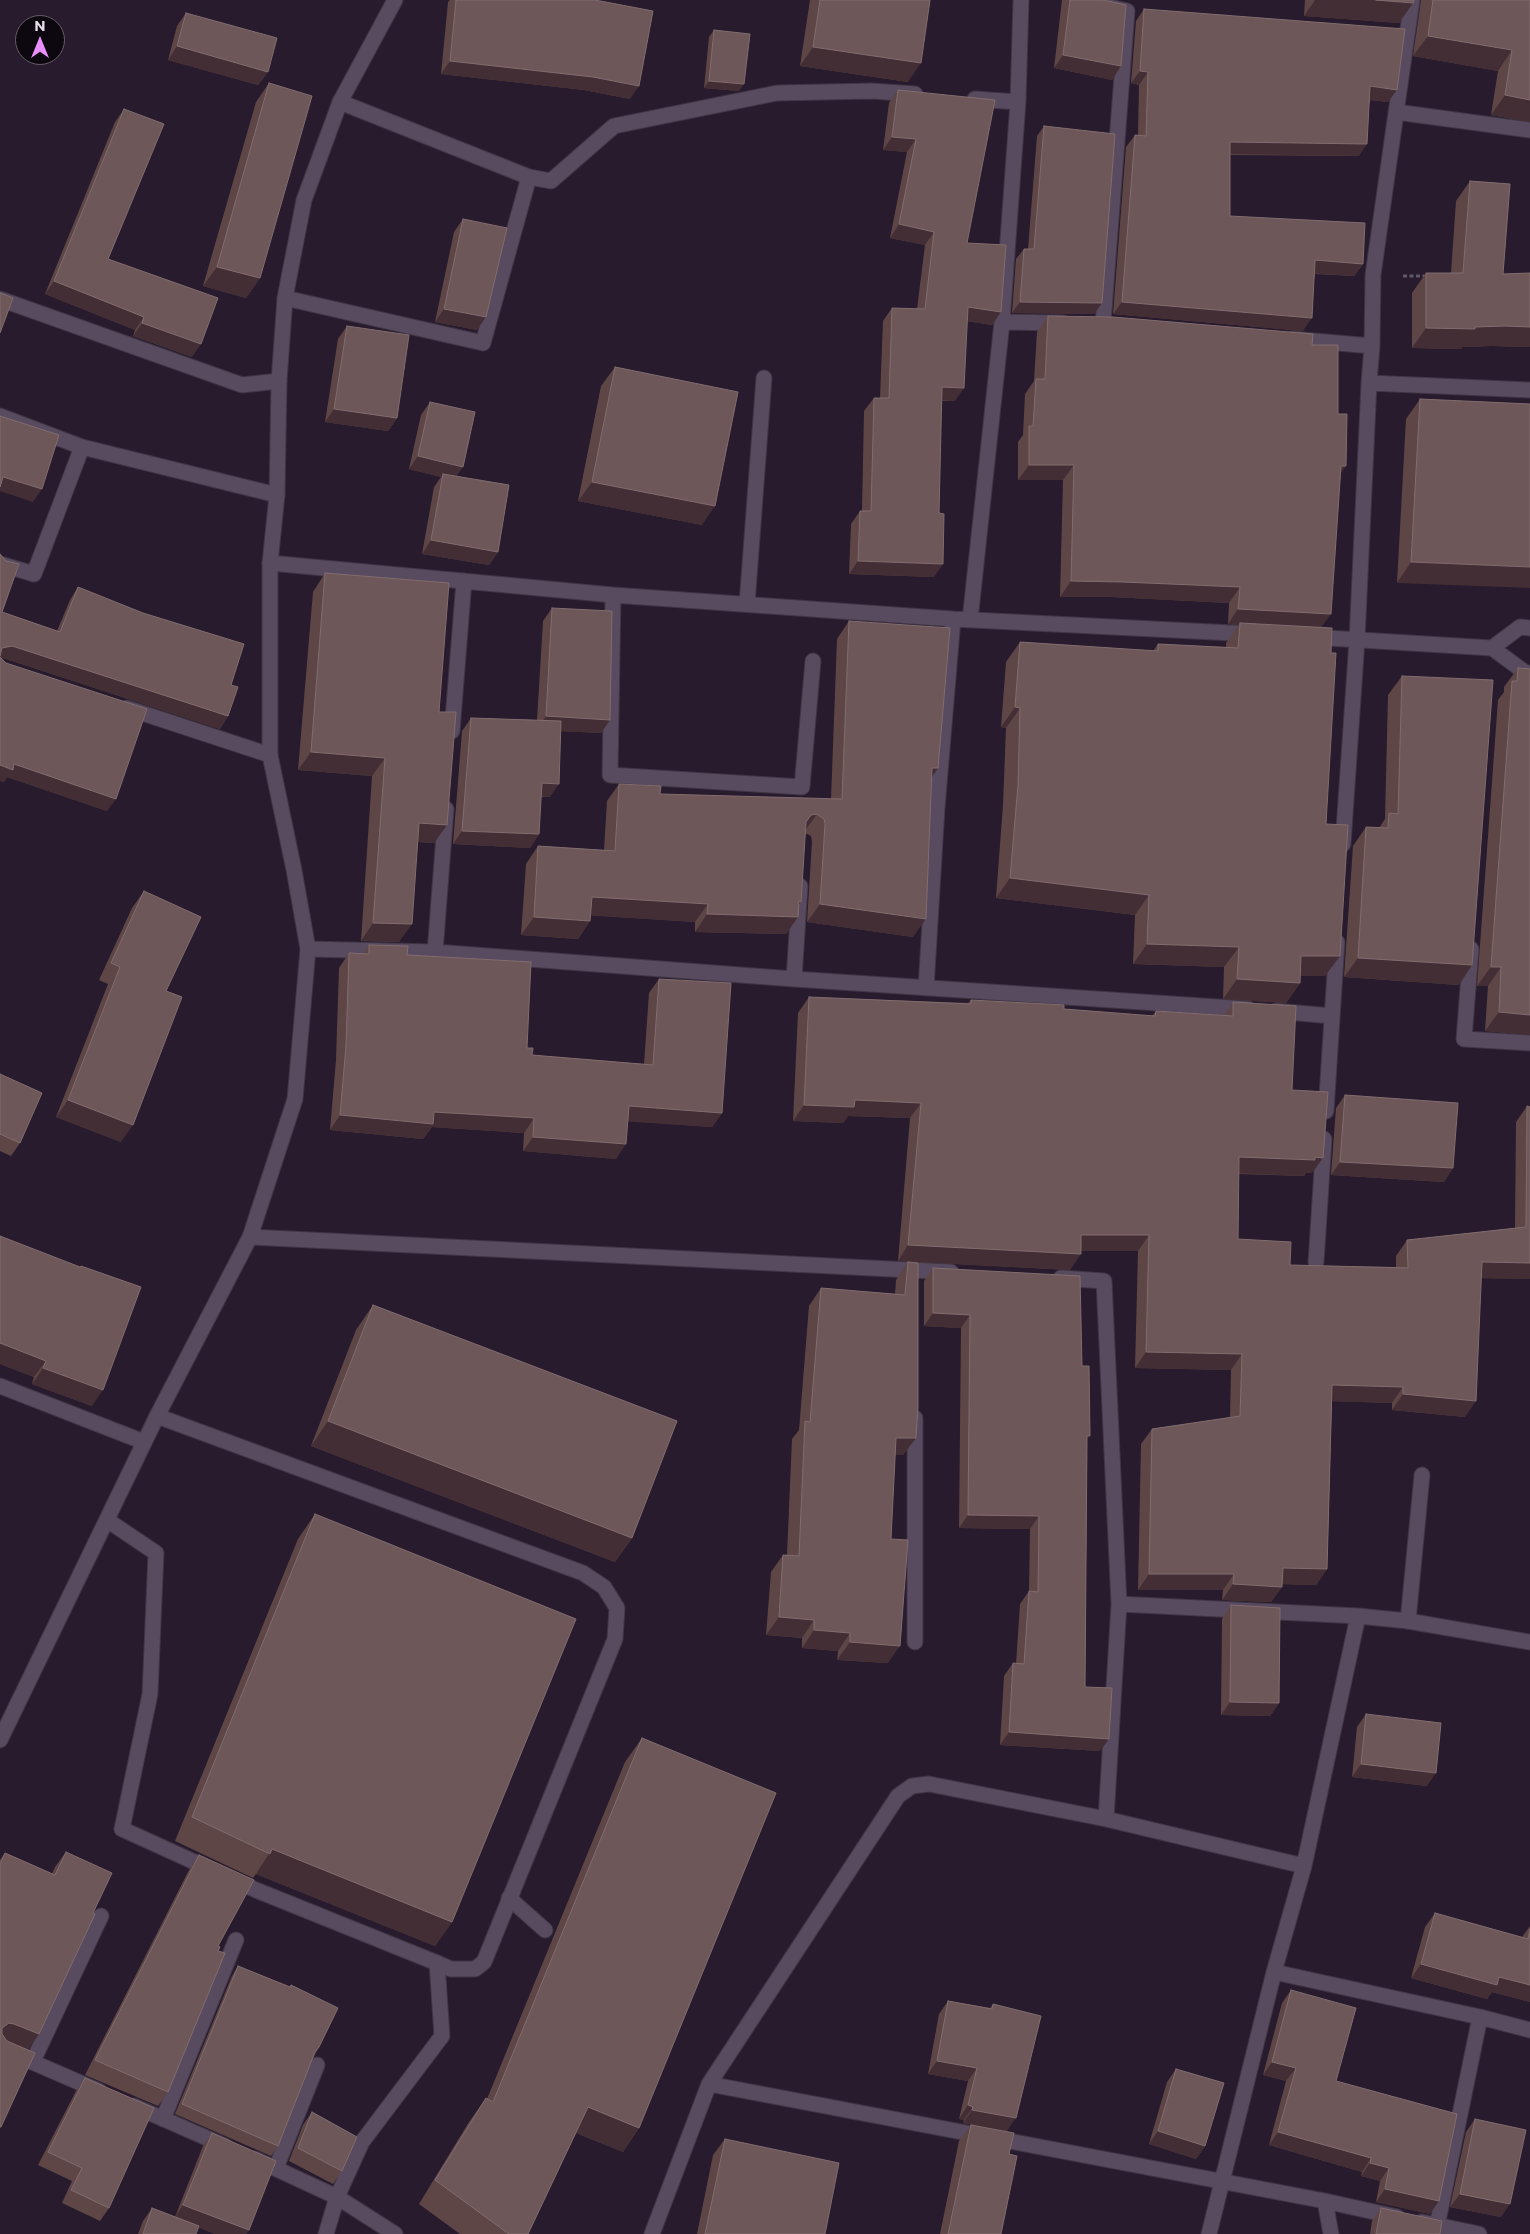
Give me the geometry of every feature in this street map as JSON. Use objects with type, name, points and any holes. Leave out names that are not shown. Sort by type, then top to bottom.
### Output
[{"type":"street","points":[[0,1740],[144,1442],[250,1237],[295,1099],[308,949],[270,755],[270,562],[277,495],[279,381],[285,298],[304,200],[340,102],[395,0]]},
{"type":"street","points":[[970,620],[1002,322],[1018,102],[1021,0]]},
{"type":"street","points":[[1078,0],[1146,12]]},
{"type":"street","points":[[1342,858],[1357,640],[1368,383],[1372,346],[1372,275],[1396,112],[1401,33],[1412,0]]},
{"type":"street","points":[[1002,322],[1108,324],[1127,10]]},
{"type":"street","points":[[340,102],[529,177],[551,181],[614,126],[777,93],[872,91],[931,95]]},
{"type":"street","points":[[960,98],[1018,102]]},
{"type":"street","points":[[1396,112],[1530,130]]},
{"type":"street","points":[[285,298],[483,343],[529,177]]},
{"type":"street","points":[[0,298],[242,384],[279,381]]},
{"type":"street","points":[[1272,338],[1372,346]]},
{"type":"street","points":[[746,604],[764,378]]},
{"type":"street","points":[[1368,383],[1530,390]]},
{"type":"street","points":[[0,416],[82,447],[277,495]]},
{"type":"street","points":[[0,564],[34,574],[82,447]]},
{"type":"street","points":[[270,562],[613,595],[952,619],[1268,635]]},
{"type":"street","points":[[451,747],[464,581]]},
{"type":"street","points":[[613,595],[610,775],[802,787],[813,660]]},
{"type":"street","points":[[926,988],[937,808],[952,619]]},
{"type":"street","points":[[1492,648],[1520,627],[1530,628]]},
{"type":"street","points":[[1297,637],[1492,648],[1526,673],[1530,673]]},
{"type":"street","points":[[110,703],[270,755]]},
{"type":"street","points":[[434,952],[447,796]]},
{"type":"street","points":[[794,979],[801,870]]},
{"type":"street","points":[[1316,1262],[1338,927]]},
{"type":"street","points":[[1472,930],[1464,1039],[1530,1043]]},
{"type":"street","points":[[308,949],[434,952],[1332,1016]]},
{"type":"street","points":[[250,1237],[965,1273]]},
{"type":"street","points":[[915,1270],[915,1289]]},
{"type":"street","points":[[1044,1277],[1104,1281],[1119,1604],[1106,1819]]},
{"type":"street","points":[[0,1386],[144,1442]]},
{"type":"street","points":[[915,1407],[916,1642]]},
{"type":"street","points":[[107,1520],[156,1554],[150,1694],[122,1830],[256,1890],[451,1969],[475,1969],[484,1962],[615,1639],[617,1608],[604,1587],[583,1574],[157,1416]]},
{"type":"street","points":[[1408,1621],[1422,1475]]},
{"type":"street","points":[[1119,1604],[1358,1616],[1408,1621],[1530,1642]]},
{"type":"street","points":[[1209,2234],[1224,2182],[1274,1972],[1304,1866],[1358,1616]]},
{"type":"street","points":[[652,2234],[710,2084],[898,1796],[912,1786],[929,1784],[1106,1819],[1304,1866]]},
{"type":"street","points":[[509,1898],[545,1930]]},
{"type":"street","points":[[33,2061],[101,1916]]},
{"type":"street","points":[[163,2119],[236,1940]]},
{"type":"street","points":[[326,2234],[336,2197],[362,2142],[442,2036],[436,1963]]},
{"type":"street","points":[[1274,1972],[1480,2017],[1530,2030]]},
{"type":"street","points":[[1438,2226],[1480,2017]]},
{"type":"street","points":[[0,2048],[276,2168],[336,2197],[395,2234]]},
{"type":"street","points":[[276,2168],[317,2065]]},
{"type":"street","points":[[710,2084],[1325,2201],[1479,2234]]},
{"type":"street","points":[[1325,2201],[1331,2234]]},
{"type":"path","points":[[1372,275],[1432,276]]},
{"type":"building","points":[[456,0],[595,0],[653,11],[639,86],[593,77],[450,61]]},
{"type":"building","points":[[820,0],[930,0],[921,63],[813,47]]},
{"type":"building","points":[[1070,0],[1103,0],[1126,5],[1121,66],[1063,55]]},
{"type":"building","points":[[1376,0],[1414,0],[1413,3]]},
{"type":"building","points":[[1433,0],[1530,0],[1530,100],[1505,95],[1512,50],[1428,36]]},
{"type":"building","points":[[1144,9],[1405,29],[1397,90],[1370,86],[1367,144],[1230,142],[1230,216],[1365,223],[1363,264],[1315,260],[1312,318],[1122,302],[1135,135],[1146,136],[1148,72],[1140,71]]},
{"type":"building","points":[[186,13],[277,38],[268,72],[177,46]]},
{"type":"building","points":[[714,30],[750,34],[744,84],[709,81]]},
{"type":"building","points":[[269,83],[312,96],[260,278],[217,267]]},
{"type":"building","points":[[898,90],[995,100],[967,243],[1006,245],[1001,312],[968,307],[964,388],[942,387],[939,513],[944,514],[943,564],[858,561],[860,511],[871,511],[874,398],[889,398],[892,308],[925,309],[934,232],[899,224],[916,139],[892,137]]},
{"type":"building","points":[[124,109],[164,124],[108,259],[218,298],[201,344],[142,323],[144,317],[54,281]]},
{"type":"building","points":[[1044,126],[1115,134],[1102,303],[1020,302],[1024,249],[1034,249]]},
{"type":"building","points":[[1470,181],[1510,184],[1503,274],[1530,273],[1530,327],[1426,328],[1426,273],[1463,273]]},
{"type":"building","points":[[463,219],[507,228],[486,317],[444,309]]},
{"type":"building","points":[[0,293],[13,298],[0,333]]},
{"type":"building","points":[[1048,316],[1113,317],[1313,334],[1312,345],[1338,345],[1338,414],[1347,414],[1346,466],[1341,466],[1331,614],[1238,609],[1240,587],[1071,581],[1074,465],[1029,465],[1029,426],[1033,426],[1036,379],[1045,379]]},
{"type":"building","points":[[347,326],[409,335],[397,418],[334,409]]},
{"type":"building","points":[[615,367],[738,392],[715,506],[592,482]]},
{"type":"building","points":[[1420,399],[1530,404],[1530,567],[1411,562]]},
{"type":"building","points":[[430,402],[475,412],[463,467],[418,456]]},
{"type":"building","points":[[0,416],[59,435],[42,489],[3,477],[0,487]]},
{"type":"building","points":[[443,474],[509,485],[498,552],[431,540]]},
{"type":"building","points":[[0,554],[6,561],[19,564],[2,612],[60,632],[78,587],[143,613],[244,644],[231,685],[238,687],[228,716],[12,646],[2,648],[0,656]]},
{"type":"building","points":[[325,573],[449,583],[439,712],[456,712],[447,825],[419,823],[412,924],[373,923],[385,758],[311,752]]},
{"type":"building","points":[[552,608],[612,611],[610,720],[546,716]]},
{"type":"building","points":[[849,621],[950,628],[938,768],[932,768],[926,919],[820,904],[825,824],[824,819],[817,814],[811,815],[806,822],[801,902],[799,901],[798,917],[707,914],[708,904],[592,897],[590,921],[534,917],[538,846],[615,851],[619,784],[661,786],[660,794],[842,799]]},
{"type":"building","points":[[1240,623],[1332,628],[1331,653],[1336,653],[1326,824],[1348,825],[1340,956],[1301,956],[1300,983],[1237,979],[1239,947],[1147,944],[1149,895],[1010,878],[1018,785],[1020,708],[1015,707],[1020,642],[1158,651],[1158,644],[1238,648]]},
{"type":"building","points":[[0,657],[6,663],[147,709],[116,799],[14,764],[13,770],[0,765]]},
{"type":"building","points":[[1518,668],[1530,669],[1530,1015],[1499,1012],[1501,967],[1491,967],[1512,681],[1517,681]]},
{"type":"building","points":[[1402,676],[1493,680],[1472,965],[1358,958],[1366,827],[1388,828],[1389,813],[1398,814]]},
{"type":"building","points":[[471,718],[561,721],[559,784],[542,783],[539,834],[462,831]]},
{"type":"building","points":[[144,891],[201,917],[166,991],[182,997],[133,1125],[68,1100],[120,967],[111,963]]},
{"type":"building","points":[[369,945],[408,946],[407,955],[531,962],[527,1048],[533,1048],[532,1055],[653,1065],[659,979],[731,983],[722,1113],[629,1106],[626,1144],[533,1137],[534,1118],[434,1112],[433,1124],[340,1115],[346,1046],[349,953],[369,954]]},
{"type":"building","points":[[809,997],[971,1004],[971,1000],[1064,1005],[1064,1009],[1155,1016],[1156,1011],[1233,1016],[1233,1002],[1296,1006],[1292,1090],[1328,1092],[1323,1158],[1315,1157],[1315,1160],[1239,1157],[1238,1239],[1291,1242],[1290,1265],[1408,1268],[1407,1240],[1526,1227],[1527,1106],[1530,1107],[1530,1263],[1482,1262],[1476,1401],[1403,1394],[1403,1387],[1332,1385],[1327,1569],[1283,1568],[1282,1587],[1233,1584],[1234,1574],[1149,1574],[1152,1429],[1240,1416],[1242,1354],[1146,1352],[1149,1235],[1081,1235],[1081,1254],[908,1245],[921,1103],[855,1100],[854,1107],[804,1105]]},
{"type":"building","points":[[0,1074],[42,1093],[20,1143],[0,1134]]},
{"type":"building","points":[[1345,1095],[1458,1103],[1453,1168],[1340,1162]]},
{"type":"building","points":[[0,1236],[80,1267],[141,1287],[103,1390],[43,1368],[46,1361],[0,1343]]},
{"type":"building","points":[[908,1262],[918,1263],[918,1407],[916,1438],[896,1438],[891,1539],[908,1540],[900,1646],[850,1642],[850,1633],[814,1630],[814,1620],[779,1617],[783,1555],[799,1556],[805,1421],[810,1422],[821,1288],[905,1295]]},
{"type":"building","points":[[933,1268],[1080,1276],[1082,1366],[1089,1366],[1090,1436],[1087,1436],[1085,1687],[1112,1688],[1109,1739],[1009,1732],[1013,1663],[1024,1664],[1029,1591],[1038,1592],[1039,1516],[968,1515],[970,1315],[933,1313]]},
{"type":"building","points":[[373,1305],[677,1421],[632,1538],[328,1421]]},
{"type":"building","points":[[315,1514],[576,1619],[452,1922],[272,1849],[270,1854],[192,1817]]},
{"type":"building","points":[[1231,1605],[1280,1608],[1279,1703],[1230,1702]]},
{"type":"building","points":[[1366,1714],[1441,1723],[1436,1773],[1361,1764]]},
{"type":"building","points":[[642,1738],[776,1793],[639,2128],[588,2107],[528,2234],[509,2234],[435,2180],[486,2098],[493,2102]]},
{"type":"building","points":[[66,1852],[112,1873],[39,2034],[9,2023],[2,2028],[2,2034],[7,2041],[35,2053],[0,2127],[0,1864],[5,1853],[55,1875]]},
{"type":"building","points":[[199,1855],[254,1880],[218,1946],[220,1947],[218,1951],[225,1953],[168,2092],[95,2060]]},
{"type":"building","points":[[1435,1913],[1528,1939],[1530,1929],[1530,1985],[1499,1977],[1497,1985],[1421,1964]]},
{"type":"building","points":[[238,1966],[290,1987],[291,1985],[338,2008],[315,2052],[278,2146],[182,2104]]},
{"type":"building","points":[[1291,1990],[1356,2008],[1336,2081],[1457,2114],[1439,2201],[1385,2189],[1389,2168],[1370,2163],[1371,2158],[1278,2132],[1296,2068],[1272,2062]]},
{"type":"building","points":[[948,2001],[992,2009],[993,2004],[1041,2016],[1016,2118],[972,2110],[973,2107],[968,2105],[977,2068],[937,2061]]},
{"type":"building","points":[[1176,2069],[1224,2083],[1205,2146],[1158,2131]]},
{"type":"building","points":[[85,2078],[154,2108],[109,2208],[71,2190],[82,2168],[48,2152]]},
{"type":"building","points":[[312,2112],[357,2137],[342,2171],[298,2148]]},
{"type":"building","points":[[1475,2119],[1526,2130],[1510,2204],[1460,2194]]},
{"type":"building","points":[[971,2125],[1014,2133],[1009,2154],[1017,2156],[1001,2234],[948,2234]]},
{"type":"building","points":[[212,2133],[276,2161],[249,2230],[183,2205]]},
{"type":"building","points":[[725,2139],[839,2163],[825,2234],[705,2234]]},
{"type":"building","points":[[152,2208],[199,2226],[196,2234],[143,2234]]},
{"type":"building","points":[[1381,2208],[1442,2221],[1440,2234],[1376,2234]]}]
